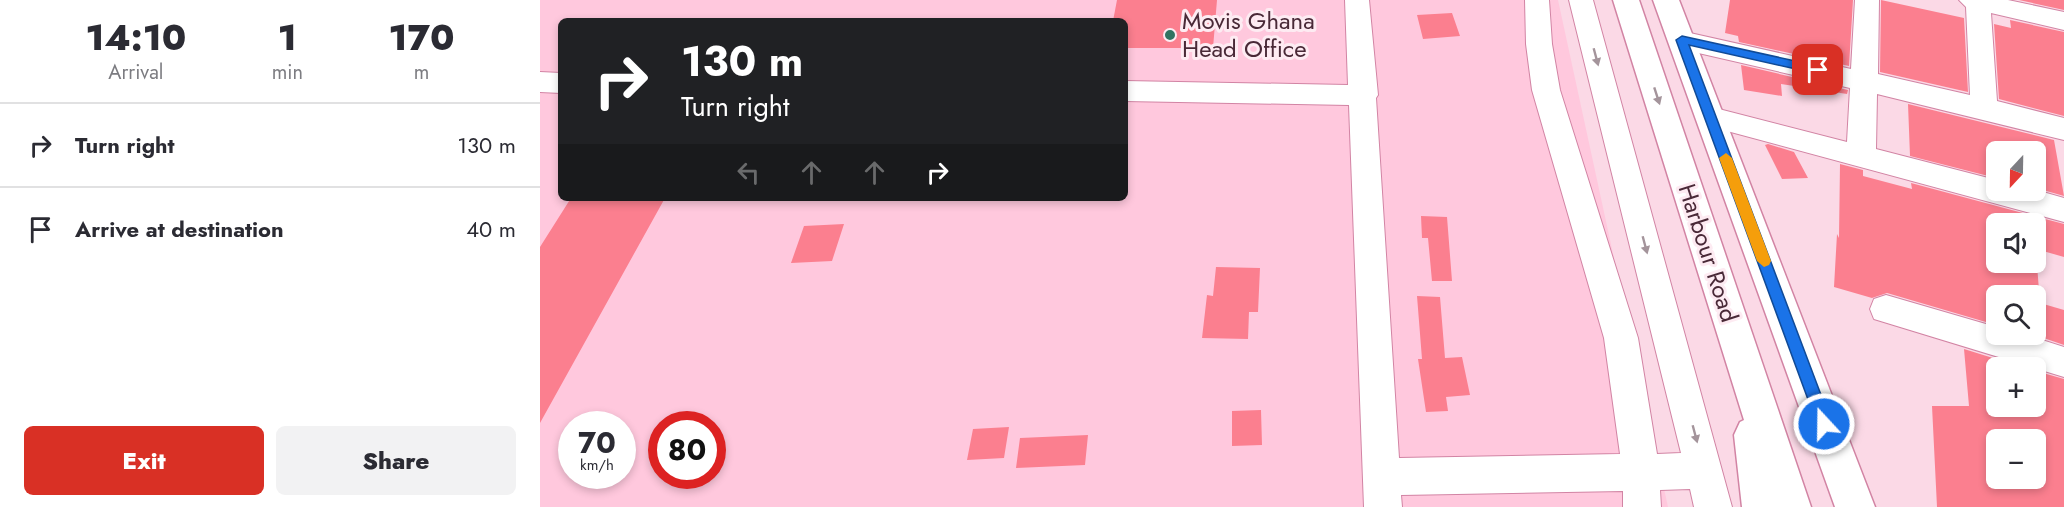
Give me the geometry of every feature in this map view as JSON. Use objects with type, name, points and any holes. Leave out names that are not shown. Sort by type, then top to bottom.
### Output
[{"type":"highway","name":"Harbour Road","points":[[1626,0],[1791,507]]},
{"type":"highway","name":"Harbour Road","points":[[1666,0],[1855,507]]},
{"type":"highway","points":[[1748,376],[1762,507]]},
{"type":"street","points":[[1357,0],[1364,95],[1383,492],[1642,489],[1705,471]]},
{"type":"street","points":[[1537,0],[1539,44],[1546,90],[1621,338],[1642,489]]},
{"type":"street","points":[[1581,0],[1713,507]]},
{"type":"street","points":[[1860,155],[1867,0]]},
{"type":"street","points":[[1984,108],[1976,1],[2064,21]]},
{"type":"street","points":[[1682,40],[1984,108],[2064,129]]},
{"type":"street","points":[[540,82],[558,83]]},
{"type":"street","points":[[1128,91],[1364,95]]},
{"type":"street","points":[[1711,117],[2064,210]]},
{"type":"street","points":[[1886,309],[2064,362]]},
{"type":"shaded area","points":[[540,0],[1558,0],[1668,507],[540,507]]},
{"type":"building","name":"Movis Ghana Head Office","points":[[1117,0],[1217,0],[1213,48],[1128,48],[1128,18],[1114,18]]},
{"type":"building","points":[[1730,0],[1853,0],[1849,66],[1739,42],[1738,36],[1725,33]]},
{"type":"building","points":[[1881,0],[1964,18],[1968,92],[1880,72]]},
{"type":"building","points":[[2019,0],[2064,0],[2064,10]]},
{"type":"building","points":[[1452,13],[1460,36],[1423,39],[1417,15]]},
{"type":"building","points":[[2010,20],[2064,32],[2064,116],[1999,99],[1994,24],[2011,28]]},
{"type":"building","points":[[1741,65],[1848,90],[1847,94],[1781,84],[1782,96],[1744,90]]},
{"type":"building","points":[[1908,104],[2054,140],[2064,196],[2046,191],[2046,141],[1986,141],[1986,175],[1910,156]]},
{"type":"building","points":[[1765,145],[1794,152],[1808,178],[1782,179]]},
{"type":"building","points":[[1840,164],[1863,170],[1863,176],[1912,189],[1911,183],[2023,213],[1986,213],[1986,273],[2038,273],[2039,285],[1986,285],[1986,322],[1887,293],[1872,298],[1834,287],[1837,234],[1839,238]]},
{"type":"building","points":[[569,201],[663,201],[540,423],[540,247]]},
{"type":"building","points":[[1421,216],[1447,217],[1452,281],[1432,281],[1428,238],[1422,238]]},
{"type":"building","points":[[2046,219],[2064,224],[2064,257],[2046,252]]},
{"type":"building","points":[[844,224],[832,261],[791,263],[804,226]]},
{"type":"building","points":[[1216,267],[1260,268],[1258,312],[1249,312],[1248,339],[1202,338],[1207,295],[1213,296]]},
{"type":"building","points":[[1417,296],[1440,297],[1445,358],[1462,357],[1470,395],[1446,397],[1448,411],[1426,412],[1418,359],[1422,359]]},
{"type":"building","points":[[2046,305],[2064,310],[2064,345],[2046,339]]},
{"type":"building","points":[[1964,349],[1990,357],[1986,357],[1986,417],[2046,417],[2046,374],[2064,379],[2064,507],[1937,507],[1932,406],[1969,406]]},
{"type":"building","points":[[1261,410],[1262,445],[1232,446],[1232,411]]},
{"type":"building","points":[[1009,427],[1004,458],[967,460],[973,429]]},
{"type":"building","points":[[1088,435],[1085,465],[1016,468],[1020,438]]},
{"type":"slow traffic","points":[[1726,158],[1764,261]]},
{"type":"place","name":"Movis Ghana Head Office","points":[[1170,35]]},
{"type":"route","points":[[1818,70],[1682,40],[1824,424]]}]
